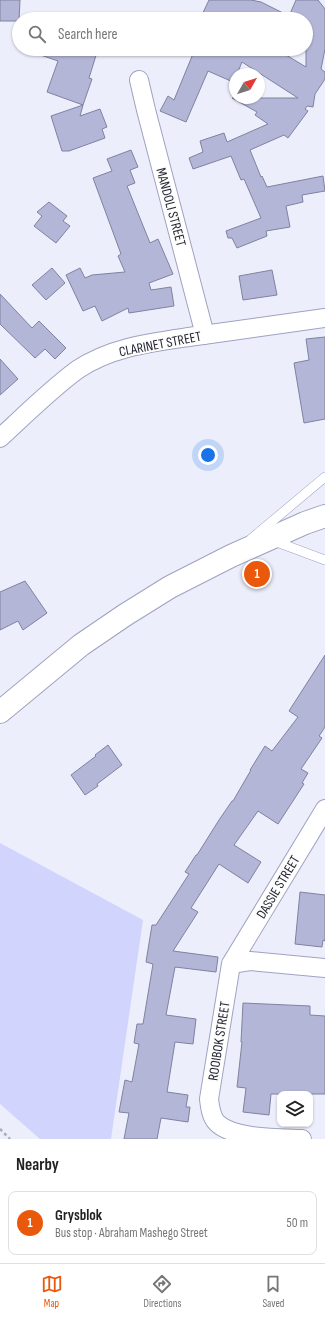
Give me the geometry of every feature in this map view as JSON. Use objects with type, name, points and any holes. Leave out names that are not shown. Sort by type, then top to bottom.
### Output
[{"type":"main road","points":[[0,712],[81,645],[170,587],[231,556],[305,523],[325,516]]},
{"type":"street","name":"MANDOLI STREET","points":[[139,80],[205,335]]},
{"type":"street","name":"CLARINET STREET","points":[[0,438],[78,369],[103,356],[122,349],[146,344],[325,318]]},
{"type":"street","name":"DASSIE STREET","points":[[231,964],[325,809]]},
{"type":"street","points":[[231,964],[250,961],[325,968]]},
{"type":"street","name":"ROOIBOK STREET","points":[[231,964],[209,1099],[211,1113],[216,1122],[227,1131],[264,1137],[302,1139]]},
{"type":"lane","points":[[231,556],[325,476]]},
{"type":"lane","points":[[270,539],[325,560]]},
{"type":"path","points":[[0,1129],[10,1139]]},
{"type":"shaded area","points":[[0,843],[143,920],[111,1139],[40,1139],[0,1104]]},
{"type":"building","points":[[0,0],[20,0],[19,12],[12,12],[12,21],[0,21]]},
{"type":"building","points":[[209,0],[251,0],[261,2],[281,12],[203,12]]},
{"type":"building","points":[[296,0],[318,0],[325,9],[325,49],[321,69],[325,72],[325,79],[315,94],[313,107],[307,106],[305,109],[308,111],[288,138],[284,135],[250,150],[261,177],[262,176],[267,187],[323,176],[325,191],[302,195],[303,202],[286,206],[290,227],[266,231],[267,236],[237,248],[232,238],[228,238],[226,231],[261,218],[244,179],[241,180],[231,156],[193,169],[189,158],[203,152],[200,141],[224,133],[227,142],[268,124],[255,115],[257,112],[243,104],[265,104],[265,98],[298,98],[265,77],[265,68],[251,68],[242,62],[240,68],[229,68],[229,80],[208,71],[186,122],[160,111],[168,96],[174,100],[192,56],[288,56],[306,67],[306,56],[313,56],[313,12],[291,12]]},
{"type":"building","points":[[44,56],[96,56],[89,78],[92,79],[83,105],[47,92],[58,61]]},
{"type":"building","points":[[83,105],[80,116],[100,109],[107,127],[102,129],[105,138],[69,151],[62,151],[51,116]]},
{"type":"building","points":[[131,150],[138,167],[130,170],[135,183],[127,186],[150,243],[158,239],[173,274],[149,283],[151,290],[171,287],[174,306],[129,313],[128,308],[102,321],[95,306],[83,311],[66,275],[80,268],[85,278],[92,275],[125,272],[118,256],[121,254],[93,178],[112,171],[107,159]]},
{"type":"building","points":[[49,202],[67,216],[63,221],[70,226],[56,243],[34,226],[42,216],[37,212]]},
{"type":"building","points":[[52,268],[65,283],[46,300],[32,285]]},
{"type":"building","points":[[272,270],[277,295],[243,300],[239,276]]},
{"type":"building","points":[[0,294],[32,328],[39,321],[66,348],[55,359],[45,349],[35,358],[0,324]]},
{"type":"building","points":[[325,337],[325,419],[304,423],[294,363],[309,360],[306,339]]},
{"type":"building","points":[[0,359],[18,379],[0,395]]},
{"type":"building","points":[[25,581],[47,613],[23,630],[18,621],[0,630],[0,592]]},
{"type":"building","points":[[325,655],[325,727],[319,736],[322,738],[301,769],[308,773],[302,783],[304,784],[278,824],[258,811],[234,845],[261,862],[248,883],[219,864],[191,908],[198,912],[173,951],[218,957],[216,972],[175,967],[166,1015],[196,1019],[193,1044],[175,1042],[167,1092],[188,1095],[186,1107],[190,1107],[188,1122],[161,1118],[157,1139],[124,1139],[129,1113],[119,1112],[125,1080],[132,1082],[139,1044],[134,1043],[137,1024],[143,1024],[153,964],[146,962],[152,925],[156,925],[189,874],[185,872],[233,801],[265,746],[272,751],[298,717],[289,711]]},
{"type":"building","points":[[108,745],[122,765],[85,795],[71,775]]},
{"type":"building","points":[[300,892],[325,895],[325,941],[323,940],[322,947],[295,944]]},
{"type":"building","points":[[243,1003],[310,1006],[310,1015],[325,1016],[325,1094],[313,1094],[313,1091],[277,1091],[277,1094],[271,1094],[269,1115],[243,1112],[246,1088],[237,1087]]},
{"type":"place","name":"Grysblok","points":[[257,574]]}]
